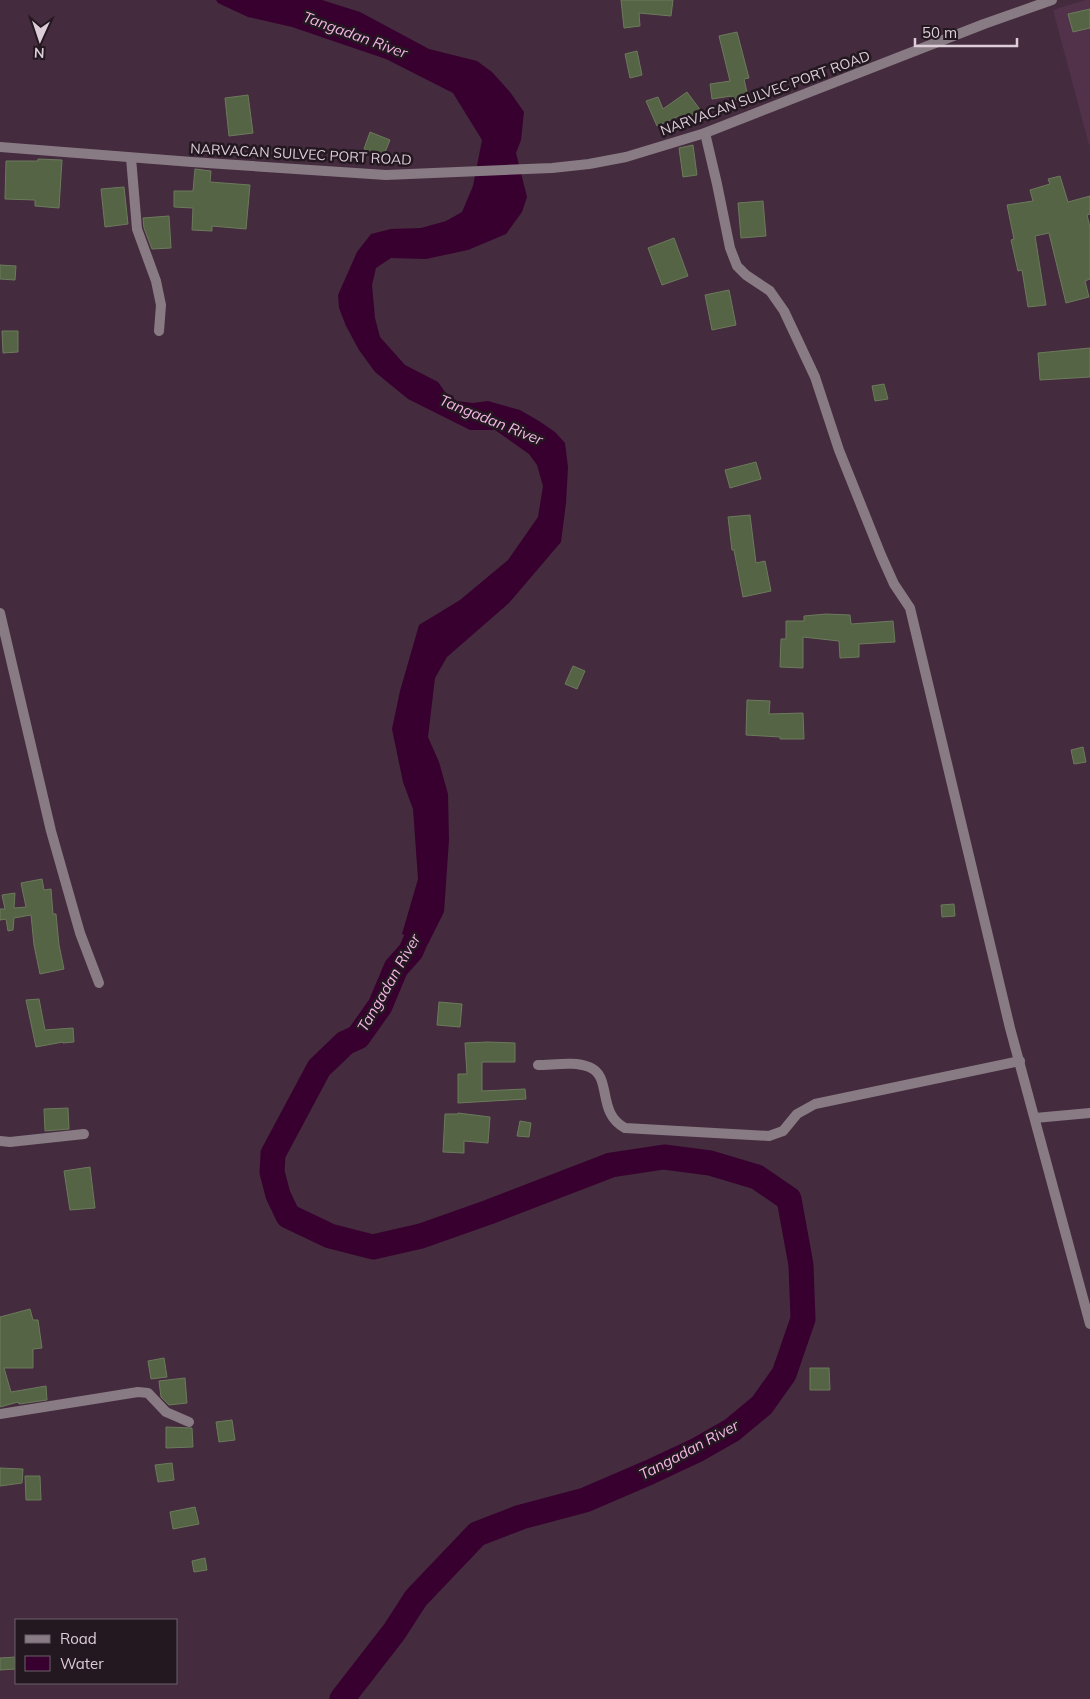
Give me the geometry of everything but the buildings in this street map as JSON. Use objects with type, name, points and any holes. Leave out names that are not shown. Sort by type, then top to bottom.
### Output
[{"type":"street","name":"NARVACAN SULVEC PORT ROAD","points":[[0,148],[386,175],[589,164],[626,157],[704,133],[984,24],[1052,0]]},
{"type":"street","points":[[704,133],[730,248],[737,266],[746,275],[770,291],[784,311],[815,377],[839,450],[880,555],[894,584],[910,608],[1010,1028],[1090,1324]]},
{"type":"street","points":[[131,158],[137,229],[156,281],[161,305],[159,331]]},
{"type":"street","points":[[0,613],[51,831],[75,916],[99,983]]},
{"type":"street","points":[[538,1065],[576,1064],[589,1066],[596,1071],[602,1082],[612,1118],[617,1124],[625,1128],[770,1136],[783,1132],[797,1114],[814,1104],[1020,1061]]},
{"type":"street","points":[[1035,1118],[1090,1114]]},
{"type":"street","points":[[0,1141],[10,1142],[84,1134]]},
{"type":"street","points":[[0,1414],[138,1392],[148,1393],[166,1412],[189,1422]]},
{"type":"shaded area","points":[[1090,0],[1090,145],[1053,10]]},
{"type":"water","points":[[216,0],[322,0],[360,12],[429,49],[477,61],[492,72],[510,92],[524,112],[521,140],[516,153],[527,197],[522,212],[506,234],[468,250],[426,259],[391,258],[376,268],[372,285],[375,318],[380,337],[405,365],[438,382],[445,392],[457,401],[473,403],[488,401],[520,410],[539,421],[555,432],[565,443],[568,467],[561,542],[509,603],[447,657],[435,678],[428,737],[439,762],[448,794],[449,840],[444,912],[428,944],[402,934],[418,879],[413,809],[403,782],[392,729],[400,691],[419,625],[460,600],[508,560],[538,517],[543,486],[537,465],[529,454],[495,430],[470,430],[408,399],[375,372],[359,350],[346,326],[339,308],[338,295],[357,252],[371,234],[391,229],[421,228],[446,221],[462,212],[473,186],[482,140],[453,93],[386,59],[292,27],[248,17],[218,3]]},
{"type":"waterway","name":"Tangadan River","points":[[342,1699],[394,1632],[416,1598],[477,1534],[521,1517],[585,1500],[697,1450],[732,1430],[762,1405],[784,1374],[803,1319],[801,1265],[789,1199],[757,1177],[710,1163],[664,1157],[611,1165],[421,1236],[373,1247],[330,1236],[288,1216],[278,1195],[272,1172],[273,1154],[319,1068],[345,1043],[358,1037],[380,1006],[396,968],[411,951],[423,923],[423,908]]}]
